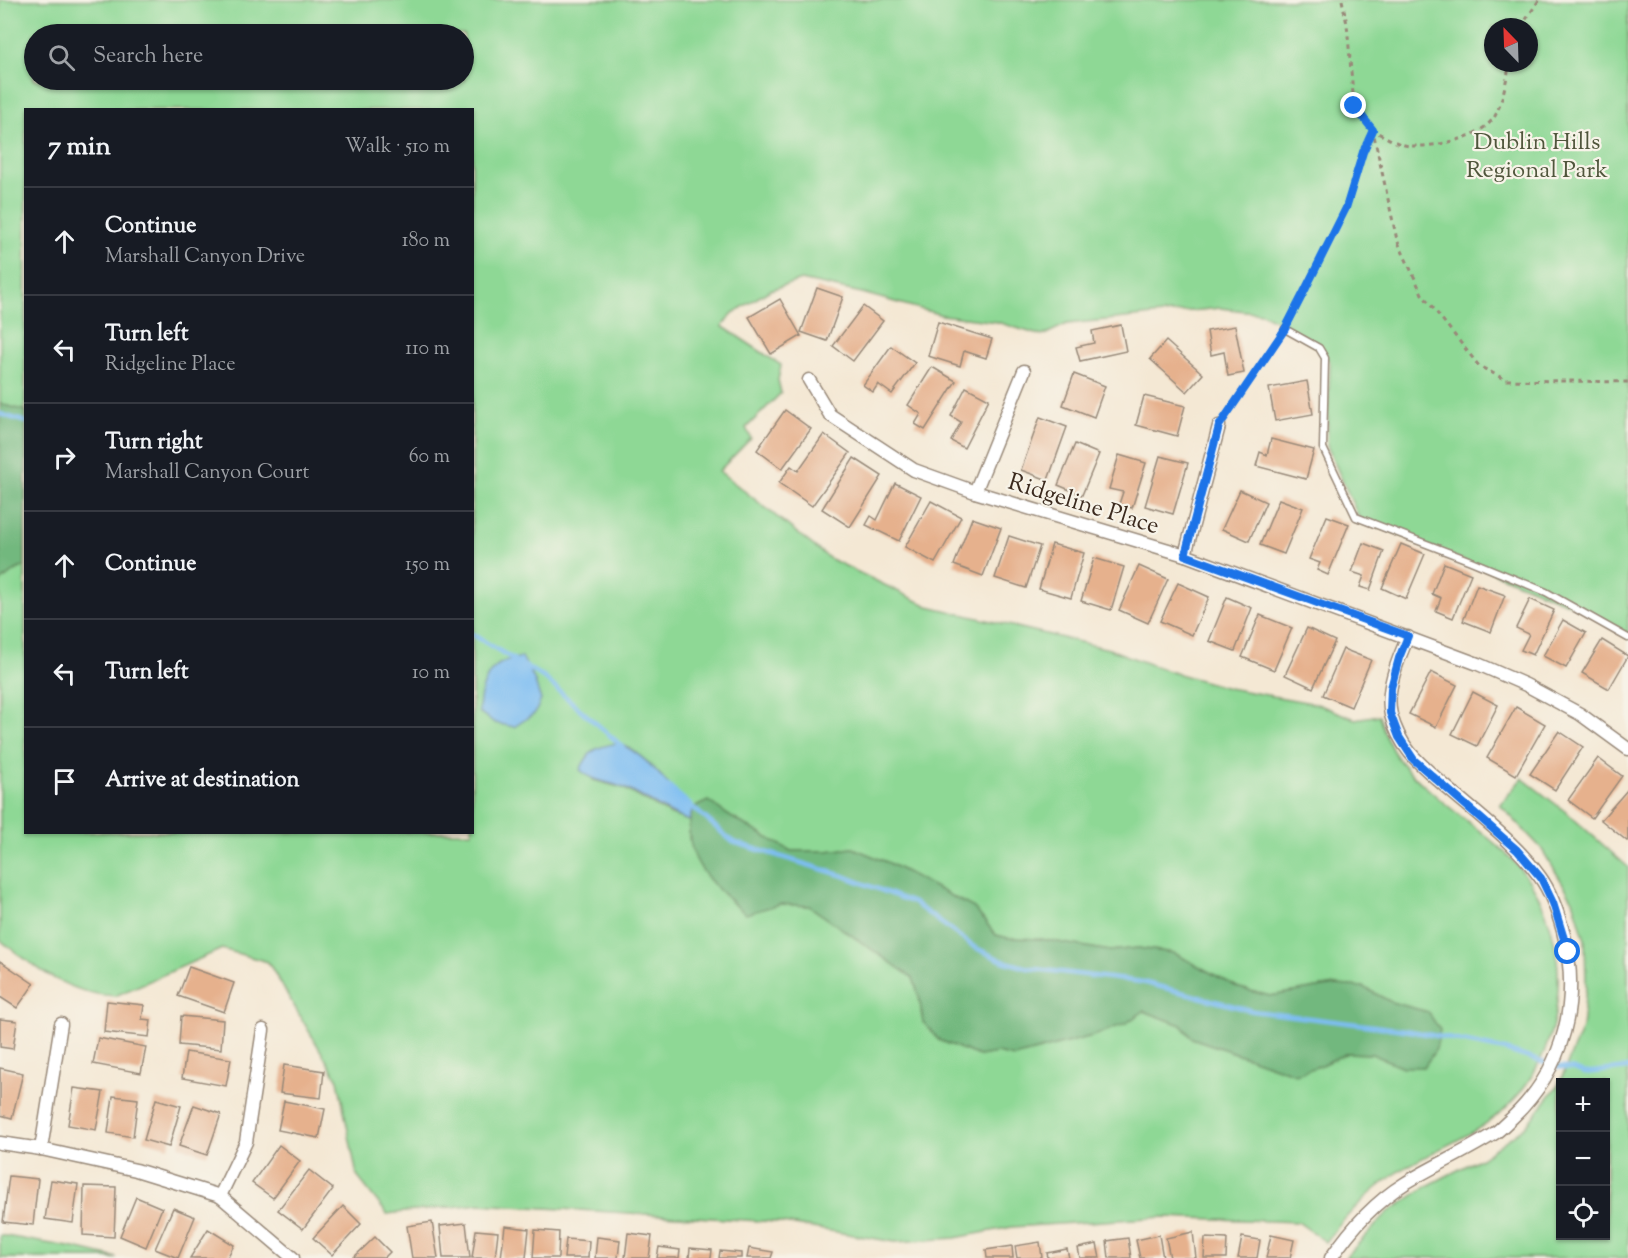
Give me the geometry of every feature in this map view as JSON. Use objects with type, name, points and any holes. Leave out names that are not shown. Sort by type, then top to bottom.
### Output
[{"type":"street","points":[[975,492],[1024,371]]},
{"type":"street","name":"Ridgeline Place","points":[[809,380],[830,415],[914,470],[975,492],[1185,555],[1408,636],[1526,685],[1580,714],[1628,749]]},
{"type":"street","points":[[1185,555],[1219,426]]},
{"type":"street","points":[[1331,1258],[1344,1239],[1371,1210],[1402,1186],[1496,1132],[1523,1107],[1546,1077],[1558,1052],[1566,1025],[1570,988],[1568,952],[1553,903],[1541,878],[1517,850],[1414,760],[1399,737],[1390,713],[1391,688],[1408,636]]},
{"type":"street","points":[[41,1149],[61,1024]]},
{"type":"street","points":[[220,1196],[246,1142],[263,1030]]},
{"type":"street","points":[[0,1143],[41,1149],[136,1170],[220,1196],[293,1258]]},
{"type":"lane","points":[[1285,329],[1319,348],[1325,358],[1323,448],[1356,518],[1546,592],[1628,638]]},
{"type":"path","points":[[1342,0],[1347,24],[1354,106],[1373,130],[1397,240],[1422,294],[1479,366],[1506,380],[1628,381]]},
{"type":"path","points":[[1527,18],[1539,0]]},
{"type":"path","points":[[1373,130],[1409,146],[1467,138],[1484,129],[1495,116],[1507,72]]},
{"type":"path","points":[[1219,426],[1285,329],[1346,208],[1363,152],[1373,130]]},
{"type":"green space","name":"Dublin Hills Regional Park","points":[[0,0],[1628,0],[1628,634],[1582,609],[1359,518],[1327,446],[1330,363],[1318,344],[1262,313],[1220,308],[1067,324],[1042,336],[997,322],[942,315],[862,293],[801,280],[770,290],[733,313],[722,326],[781,365],[778,380],[781,393],[746,428],[751,438],[719,471],[829,558],[928,606],[1109,649],[1168,671],[1228,688],[1317,704],[1355,719],[1379,715],[1388,741],[1400,761],[1424,786],[1512,859],[1530,883],[1545,911],[1557,958],[1558,989],[1551,1031],[1535,1070],[1519,1094],[1506,1108],[1476,1130],[1410,1165],[1384,1182],[1357,1206],[1326,1242],[1298,1222],[1164,1217],[1012,1227],[955,1238],[895,1242],[777,1222],[479,1204],[387,1214],[357,1176],[338,1080],[268,962],[222,949],[115,996],[82,991],[67,985],[39,969],[0,940],[0,582],[24,566],[24,834],[474,834],[474,108],[24,108],[24,411],[0,404]],"holes":[[[618,743],[649,764],[693,808],[708,801],[731,817],[791,851],[853,848],[889,863],[974,908],[996,935],[1008,938],[1040,939],[1110,951],[1138,948],[1174,953],[1239,988],[1270,996],[1335,985],[1363,987],[1391,1002],[1428,1012],[1403,1067],[1372,1054],[1347,1053],[1296,1074],[1192,1038],[1181,1025],[1144,1011],[1126,1023],[1096,1035],[1014,1057],[997,1053],[979,1056],[939,1040],[923,1022],[919,996],[913,978],[809,906],[780,904],[746,913],[689,839],[689,821],[671,815],[623,788],[593,780]]]},
{"type":"green space","points":[[0,404],[24,410],[24,566],[0,582]]},
{"type":"green space","points":[[1522,778],[1566,812],[1628,867],[1628,1258],[1345,1258],[1387,1213],[1429,1185],[1481,1158],[1526,1126],[1556,1088],[1556,1240],[1610,1240],[1610,1078],[1561,1078],[1582,1028],[1586,986],[1585,940],[1573,900],[1541,848],[1500,805]]},
{"type":"green space","points":[[708,801],[731,817],[791,851],[853,848],[889,863],[974,908],[996,935],[1008,938],[1040,939],[1110,951],[1138,948],[1174,953],[1239,988],[1270,996],[1335,985],[1363,987],[1391,1002],[1428,1012],[1440,1030],[1436,1049],[1424,1067],[1403,1067],[1372,1054],[1347,1053],[1296,1074],[1192,1038],[1181,1025],[1144,1011],[1126,1023],[1096,1035],[1014,1057],[997,1053],[979,1056],[939,1040],[923,1022],[919,996],[913,978],[809,906],[780,904],[746,914],[722,893],[701,868],[690,841],[689,825],[693,808]]},
{"type":"green space","points":[[0,1235],[75,1248],[117,1258],[0,1258]]},
{"type":"water","points":[[522,657],[534,679],[541,700],[535,713],[514,727],[495,723],[479,712],[484,684],[497,666],[505,661]]},
{"type":"water","points":[[618,743],[640,756],[693,808],[689,821],[624,788],[597,780],[580,770],[594,750]]},
{"type":"building","points":[[817,288],[843,297],[827,341],[801,332]]},
{"type":"building","points":[[780,299],[801,336],[771,354],[749,317]]},
{"type":"building","points":[[863,306],[883,321],[853,361],[833,346]]},
{"type":"building","points":[[938,322],[992,339],[986,358],[964,351],[960,366],[928,356]]},
{"type":"building","points":[[1121,325],[1126,351],[1080,361],[1076,347],[1094,343],[1092,331]]},
{"type":"building","points":[[1235,326],[1244,373],[1228,376],[1224,352],[1211,355],[1207,331]]},
{"type":"building","points":[[1166,341],[1203,374],[1187,392],[1150,359]]},
{"type":"building","points":[[891,346],[915,363],[892,394],[878,384],[873,392],[863,385]]},
{"type":"building","points":[[932,367],[956,381],[925,430],[915,424],[921,414],[908,405]]},
{"type":"building","points":[[1074,374],[1105,386],[1094,417],[1063,405]]},
{"type":"building","points":[[1307,381],[1313,414],[1275,421],[1269,388]]},
{"type":"building","points":[[966,387],[989,399],[964,448],[951,441],[961,422],[951,416]]},
{"type":"building","points":[[1144,396],[1185,406],[1177,436],[1136,425]]},
{"type":"building","points":[[785,410],[811,429],[782,469],[757,450]]},
{"type":"building","points":[[1040,417],[1067,427],[1048,480],[1021,470]]},
{"type":"building","points":[[824,434],[850,453],[812,506],[779,483],[791,466],[798,471]]},
{"type":"building","points":[[1271,439],[1314,450],[1306,479],[1256,466],[1260,452],[1267,455]]},
{"type":"building","points":[[1075,444],[1099,454],[1082,495],[1058,485]]},
{"type":"building","points":[[1119,455],[1146,463],[1132,508],[1119,504],[1123,492],[1109,489]]},
{"type":"building","points":[[1160,456],[1188,463],[1173,514],[1145,506]]},
{"type":"building","points":[[854,458],[882,476],[850,527],[822,509]]},
{"type":"building","points":[[895,483],[921,496],[899,541],[866,525],[871,516],[877,520]]},
{"type":"building","points":[[1240,490],[1266,502],[1249,541],[1222,529]]},
{"type":"building","points":[[1279,499],[1303,508],[1284,554],[1260,545]]},
{"type":"building","points":[[931,501],[961,517],[935,563],[905,547]]},
{"type":"building","points":[[1327,516],[1349,524],[1328,575],[1317,570],[1320,563],[1309,559]]},
{"type":"building","points":[[972,518],[1001,528],[983,576],[954,565]]},
{"type":"building","points":[[1009,536],[1040,546],[1026,588],[995,578]]},
{"type":"building","points":[[1363,543],[1384,551],[1370,590],[1360,587],[1364,576],[1352,572]]},
{"type":"building","points":[[1052,544],[1084,553],[1071,598],[1039,589]]},
{"type":"building","points":[[1401,544],[1425,554],[1406,599],[1382,588]]},
{"type":"building","points":[[1094,558],[1124,567],[1111,610],[1081,601]]},
{"type":"building","points":[[1444,563],[1471,574],[1453,618],[1436,611],[1441,598],[1432,594]]},
{"type":"building","points":[[1139,566],[1168,579],[1148,623],[1119,610]]},
{"type":"building","points":[[1178,583],[1209,597],[1192,635],[1160,621]]},
{"type":"building","points":[[1477,585],[1505,595],[1491,632],[1463,621]]},
{"type":"building","points":[[1227,597],[1252,608],[1235,651],[1209,641]]},
{"type":"building","points":[[1530,599],[1554,610],[1533,655],[1521,650],[1529,634],[1516,628]]},
{"type":"building","points":[[1260,615],[1292,628],[1274,670],[1242,657]]},
{"type":"building","points":[[1563,620],[1586,633],[1566,668],[1543,656]]},
{"type":"building","points":[[1307,628],[1335,641],[1313,688],[1285,675]]},
{"type":"building","points":[[1602,640],[1628,656],[1609,689],[1582,673]]},
{"type":"building","points":[[1343,649],[1371,660],[1351,707],[1323,695]]},
{"type":"building","points":[[1431,672],[1457,685],[1436,727],[1409,714]]},
{"type":"building","points":[[1473,692],[1498,705],[1477,746],[1452,734]]},
{"type":"building","points":[[1516,707],[1545,724],[1516,775],[1487,758]]},
{"type":"building","points":[[1559,731],[1583,747],[1555,790],[1530,774]]},
{"type":"building","points":[[1598,758],[1622,776],[1592,818],[1568,800]]},
{"type":"building","points":[[1628,789],[1628,840],[1627,841],[1601,820]]},
{"type":"building","points":[[0,961],[34,984],[17,1008],[0,997]]},
{"type":"building","points":[[189,967],[234,983],[224,1012],[178,996]]},
{"type":"building","points":[[107,1001],[144,1005],[142,1019],[151,1020],[149,1037],[104,1032]]},
{"type":"building","points":[[181,1016],[223,1020],[221,1049],[179,1045]]},
{"type":"building","points":[[0,1019],[17,1021],[13,1049],[0,1047]]},
{"type":"building","points":[[98,1038],[146,1047],[141,1073],[93,1064]]},
{"type":"building","points":[[186,1052],[231,1059],[226,1086],[182,1078]]},
{"type":"building","points":[[284,1065],[324,1071],[321,1098],[280,1093]]},
{"type":"building","points":[[0,1068],[23,1073],[12,1118],[0,1115]]},
{"type":"building","points":[[74,1088],[103,1092],[96,1130],[68,1125]]},
{"type":"building","points":[[113,1096],[138,1099],[133,1137],[108,1133]]},
{"type":"building","points":[[156,1099],[181,1106],[169,1147],[144,1140]]},
{"type":"building","points":[[284,1101],[325,1109],[319,1138],[278,1130]]},
{"type":"building","points":[[194,1105],[221,1114],[207,1155],[179,1146]]},
{"type":"building","points":[[279,1145],[300,1161],[273,1198],[252,1183]]},
{"type":"building","points":[[309,1170],[333,1189],[303,1229],[278,1210]]},
{"type":"building","points":[[9,1176],[38,1179],[33,1225],[3,1222]]},
{"type":"building","points":[[51,1180],[78,1184],[73,1223],[45,1219]]},
{"type":"building","points":[[84,1186],[116,1187],[114,1237],[83,1235]]},
{"type":"building","points":[[136,1197],[162,1208],[146,1247],[120,1236]]},
{"type":"building","points":[[343,1206],[361,1224],[332,1255],[313,1238]]},
{"type":"building","points":[[173,1208],[195,1217],[178,1258],[155,1249]]},
{"type":"building","points":[[432,1222],[438,1258],[412,1258],[407,1226]]},
{"type":"building","points":[[466,1223],[470,1258],[443,1258],[440,1226]]},
{"type":"building","points":[[505,1226],[529,1229],[526,1258],[501,1258]]},
{"type":"building","points":[[208,1229],[234,1245],[227,1258],[190,1258]]},
{"type":"building","points":[[476,1230],[498,1232],[495,1258],[472,1258]]},
{"type":"building","points":[[535,1230],[559,1232],[558,1258],[533,1258]]},
{"type":"building","points":[[1193,1232],[1196,1258],[1170,1258],[1166,1238]]},
{"type":"building","points":[[628,1233],[652,1236],[649,1258],[625,1258]]},
{"type":"building","points":[[1159,1235],[1163,1258],[1140,1258],[1136,1240]]},
{"type":"building","points":[[1271,1235],[1294,1240],[1290,1258],[1266,1258]]},
{"type":"building","points":[[375,1237],[390,1252],[384,1258],[353,1258]]},
{"type":"building","points":[[597,1237],[620,1240],[618,1258],[595,1258]]},
{"type":"building","points":[[1242,1237],[1260,1240],[1257,1258],[1238,1258]]},
{"type":"building","points":[[1128,1238],[1131,1258],[1109,1258],[1107,1241]]},
{"type":"building","points":[[1205,1238],[1227,1239],[1226,1258],[1204,1258]]},
{"type":"building","points":[[566,1239],[589,1241],[588,1258],[564,1258]]},
{"type":"building","points":[[1040,1242],[1042,1258],[1017,1258],[1015,1246]]},
{"type":"building","points":[[1097,1244],[1100,1258],[1080,1258],[1078,1248]]},
{"type":"building","points":[[1012,1246],[1013,1258],[987,1258],[986,1250]]},
{"type":"building","points":[[659,1247],[680,1250],[679,1258],[657,1258]]},
{"type":"building","points":[[690,1248],[712,1250],[711,1258],[689,1258]]},
{"type":"building","points":[[749,1248],[773,1252],[771,1258],[747,1258]]},
{"type":"building","points":[[1067,1249],[1069,1258],[1048,1258],[1047,1253]]},
{"type":"building","points":[[720,1251],[741,1253],[741,1258],[719,1258]]},
{"type":"waterway","points":[[0,414],[24,421]]},
{"type":"waterway","points":[[474,635],[516,661]]},
{"type":"waterway","points":[[523,665],[543,677],[623,747]]},
{"type":"waterway","points":[[668,786],[733,842],[844,876],[914,903],[974,947],[1003,961],[1028,968],[1142,982],[1253,1011],[1405,1030],[1447,1038],[1505,1050],[1584,1073],[1628,1068]]},
{"type":"route","points":[[1354,106],[1373,130],[1363,152],[1346,208],[1285,329],[1219,426],[1185,555],[1408,636],[1391,688],[1390,713],[1399,737],[1414,760],[1517,850],[1541,878],[1553,903],[1568,952]]}]
